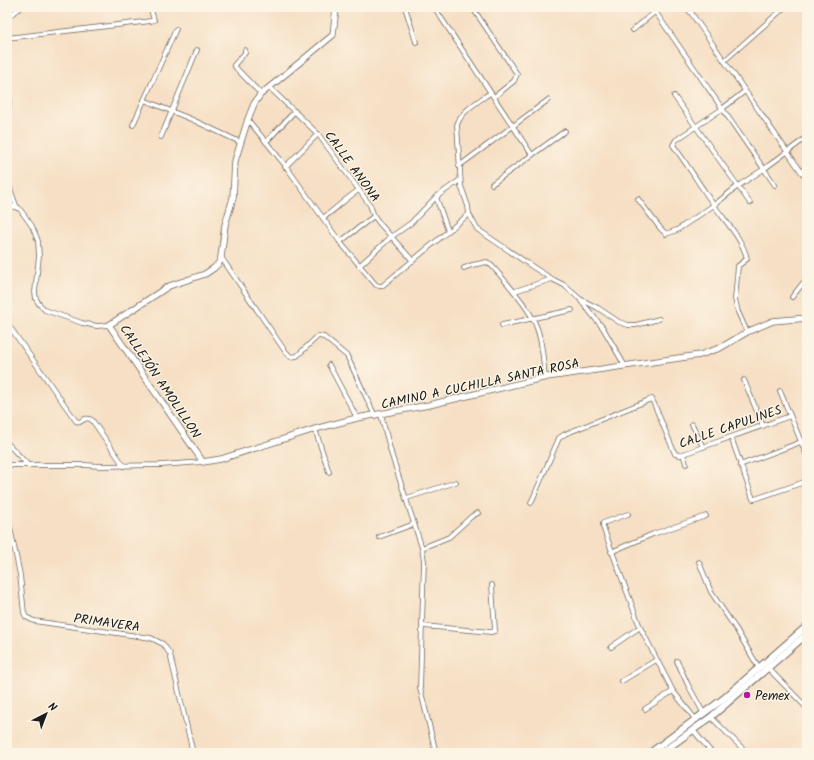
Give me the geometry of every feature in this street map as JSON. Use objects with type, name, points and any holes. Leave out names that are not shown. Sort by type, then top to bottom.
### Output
[{"type":"main road","points":[[650,753],[661,751],[693,730],[759,668],[807,626]]},
{"type":"main road","points":[[661,751],[696,720],[708,715],[768,668],[807,634]]},
{"type":"street","points":[[7,16],[22,7]]},
{"type":"street","points":[[7,38],[154,20],[150,7]]},
{"type":"street","points":[[336,7],[333,35],[261,94],[254,104],[240,142],[234,165],[233,198],[226,225],[221,257],[285,351],[291,357],[297,356],[318,336],[324,337],[347,356],[375,416]]},
{"type":"street","points":[[406,7],[416,42]]},
{"type":"street","points":[[434,7],[532,155]]},
{"type":"street","points":[[472,7],[517,74],[514,81],[494,97]]},
{"type":"street","points":[[652,7],[775,185]]},
{"type":"street","points":[[633,30],[661,7]]},
{"type":"street","points":[[687,7],[786,152],[807,180]]},
{"type":"street","points":[[690,12],[697,7]]},
{"type":"street","points":[[724,60],[785,7]]},
{"type":"street","points":[[133,125],[176,29]]},
{"type":"street","points":[[161,137],[197,50]]},
{"type":"street","points":[[245,50],[245,53],[234,65],[261,94]]},
{"type":"street","points":[[7,77],[9,97],[7,137]]},
{"type":"street","name":"CALLE ANONA","points":[[270,88],[318,134],[370,205],[374,216],[391,238],[413,261]]},
{"type":"street","points":[[490,92],[460,117],[457,125],[460,180],[470,214],[477,229],[552,279],[564,285],[580,299],[603,328],[625,366]]},
{"type":"street","points":[[745,92],[674,142],[674,145],[734,232],[746,253],[747,259],[738,266],[735,299],[738,312],[747,332]]},
{"type":"street","points":[[674,96],[750,203]]},
{"type":"street","points":[[144,100],[193,120],[240,142]]},
{"type":"street","points":[[459,166],[548,100]]},
{"type":"street","points":[[266,142],[295,112]]},
{"type":"street","points":[[248,120],[286,167],[340,242],[371,280],[379,286],[382,286],[470,214]]},
{"type":"street","points":[[492,184],[564,131]]},
{"type":"street","points":[[286,167],[318,134]]},
{"type":"street","points":[[638,200],[666,234],[676,230],[714,205],[807,137]]},
{"type":"street","points":[[7,164],[9,186],[17,208]]},
{"type":"street","points":[[359,266],[391,238],[411,224],[436,197],[460,180]]},
{"type":"street","points":[[324,218],[338,208],[349,196],[359,190]]},
{"type":"street","points":[[436,197],[448,231]]},
{"type":"street","points":[[7,205],[17,208],[24,214],[32,226],[38,241],[39,256],[35,292],[36,299],[39,304],[45,310],[82,323],[97,326],[110,325]]},
{"type":"street","points":[[340,242],[374,216]]},
{"type":"street","name":"CALLEJÓN AMOLILLON","points":[[203,462],[110,325],[169,286],[210,271],[214,268],[221,257]]},
{"type":"street","points":[[464,268],[472,265],[489,263],[514,291],[533,318],[541,345],[545,378]]},
{"type":"street","points":[[792,297],[807,278]]},
{"type":"street","points":[[514,291],[552,279]]},
{"type":"street","points":[[580,299],[619,322],[628,325],[636,325],[659,319]]},
{"type":"street","points":[[502,325],[572,310]]},
{"type":"street","name":"CAMINO A CUCHILLA SANTA ROSA","points":[[203,462],[221,459],[315,429],[357,418],[381,415],[429,405],[545,378],[700,355],[720,348],[747,332],[773,321],[807,318]]},
{"type":"street","points":[[7,323],[76,421],[80,422],[86,418],[92,420],[124,466]]},
{"type":"street","points":[[329,365],[357,418]]},
{"type":"street","points":[[744,380],[762,426]]},
{"type":"street","points":[[780,391],[807,456]]},
{"type":"street","name":"CALLE CAPULINES","points":[[532,503],[559,438],[565,434],[652,399],[675,454],[683,454],[790,416]]},
{"type":"street","points":[[381,415],[392,456],[422,548],[424,562],[420,688],[436,753]]},
{"type":"street","points":[[692,424],[702,447]]},
{"type":"street","points":[[315,429],[329,472]]},
{"type":"street","points":[[731,437],[753,499],[807,481]]},
{"type":"street","points":[[7,442],[27,464]]},
{"type":"street","points":[[740,465],[801,442]]},
{"type":"street","points":[[683,454],[686,464]]},
{"type":"street","points":[[7,465],[124,466],[203,462]]},
{"type":"street","points":[[406,498],[456,482]]},
{"type":"street","points":[[422,548],[449,537],[472,516],[478,513]]},
{"type":"street","points":[[628,514],[602,524],[611,552],[640,627],[656,660],[673,691],[696,720]]},
{"type":"street","points":[[611,552],[653,534],[706,516]]},
{"type":"street","points":[[379,536],[414,524]]},
{"type":"street","name":"PRIMAVERA","points":[[10,527],[20,575],[24,613],[26,617],[34,621],[152,638],[166,648],[170,654],[175,671],[193,753]]},
{"type":"street","points":[[699,562],[711,592],[736,629],[759,668]]},
{"type":"street","points":[[423,626],[491,632],[495,631],[492,585]]},
{"type":"street","points":[[611,647],[640,627]]},
{"type":"street","points":[[622,681],[656,660]]},
{"type":"street","points":[[677,661],[688,685],[708,715],[747,753]]},
{"type":"street","points":[[768,668],[807,708]]},
{"type":"street","points":[[645,709],[673,691]]},
{"type":"street","points":[[693,730],[712,753]]},
{"type":"place","name":"Pemex","points":[[747,695]]}]
